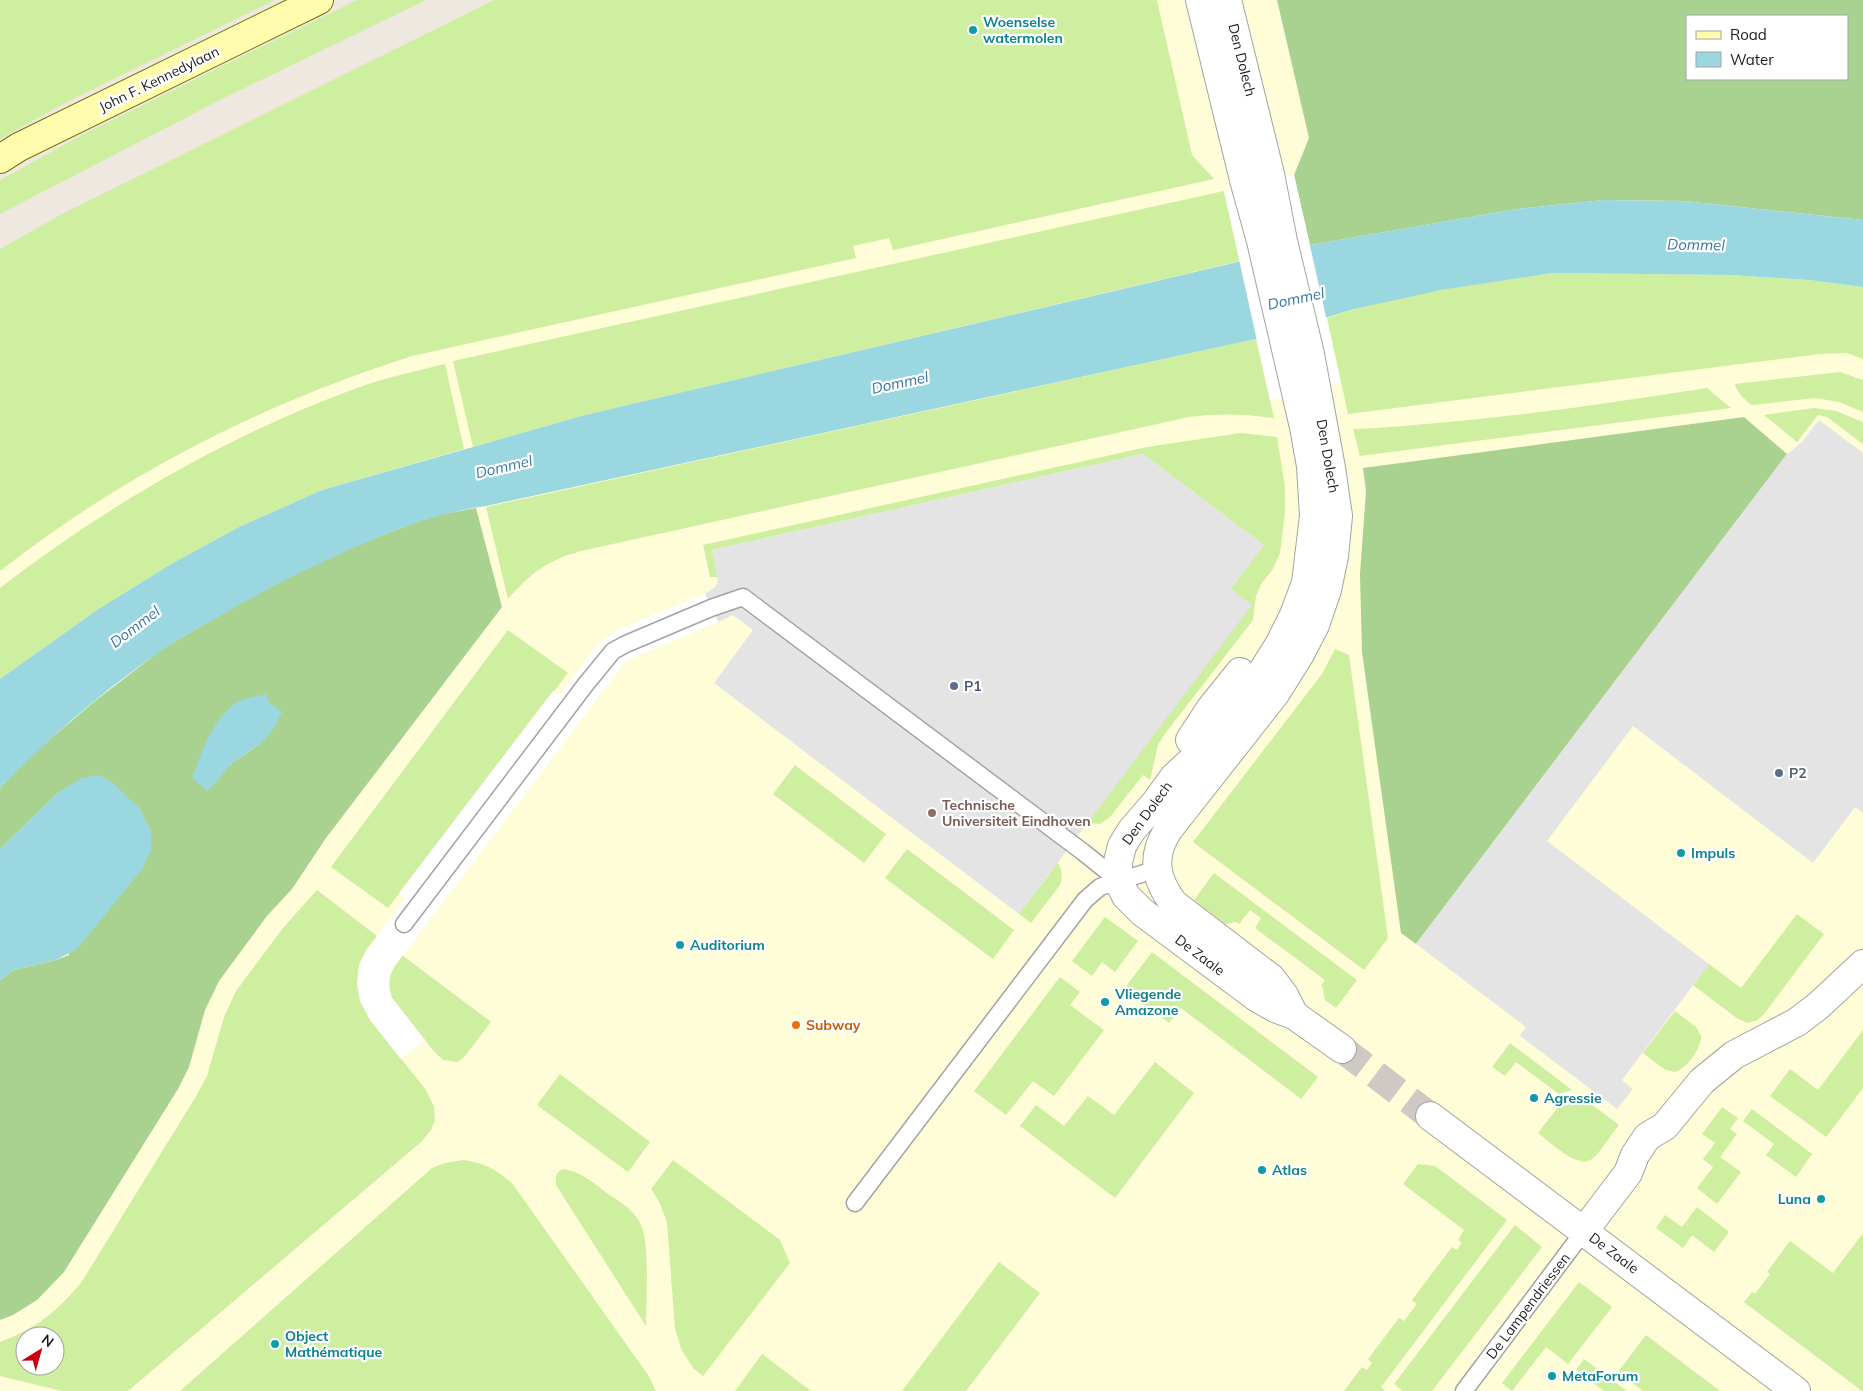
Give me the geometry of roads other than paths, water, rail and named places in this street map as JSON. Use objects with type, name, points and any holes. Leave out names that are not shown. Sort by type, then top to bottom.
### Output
[{"type":"main road","name":"John F. Kennedylaan","points":[[0,158],[319,0]]},
{"type":"street","name":"Den Dolech","points":[[1157,869],[1157,856],[1163,838],[1275,694],[1300,654],[1315,624],[1327,590],[1334,556],[1338,516],[1331,468],[1299,355],[1272,241],[1244,180],[1200,0]]},
{"type":"street","name":"Den Dolech","points":[[1227,0],[1270,174],[1272,241]]},
{"type":"street","name":"Den Dolech","points":[[1118,880],[1118,862],[1122,846],[1131,830],[1156,802],[1174,777],[1188,743],[1211,708],[1266,636],[1285,597],[1309,557],[1314,516],[1311,466],[1299,355]]},
{"type":"street","name":"De Zaale","points":[[1157,869],[1165,892],[1174,904],[1271,978],[1284,995],[1294,1014]]},
{"type":"street","name":"De Zaale","points":[[1118,880],[1126,896],[1142,912],[1256,997],[1275,1008],[1294,1014],[1342,1049]]},
{"type":"street","name":"De Lampendriessen","points":[[1584,1231],[1628,1173],[1645,1162],[1658,1145],[1665,1126],[1702,1081],[1718,1067],[1750,1046],[1797,1022],[1818,1006],[1863,964]]},
{"type":"street","name":"De Zaale","points":[[1430,1116],[1796,1391]]},
{"type":"lane","points":[[404,924],[613,651],[712,608],[743,597],[1084,852],[1118,880]]},
{"type":"lane","points":[[855,1203],[1085,900],[1100,887],[1157,869]]},
{"type":"lane","name":"De Lampendriessen","points":[[1464,1391],[1584,1231]]},
{"type":"water","name":"Dommel","points":[[1604,200],[1684,201],[1863,220],[1863,287],[1809,280],[1731,275],[1553,273],[1441,290],[1354,309],[1256,339],[448,513],[394,531],[325,561],[259,594],[176,641],[143,663],[79,714],[0,788],[0,679],[97,610],[171,564],[239,527],[322,490],[585,415],[1310,245],[1517,209]]},
{"type":"water","points":[[266,694],[269,702],[282,712],[272,731],[260,744],[233,762],[208,791],[192,778],[213,729],[233,705],[244,699]]},
{"type":"water","points":[[99,775],[114,784],[140,809],[151,831],[151,849],[143,868],[77,949],[56,960],[14,970],[0,980],[0,849],[59,792],[82,778]]},
{"type":"tunnel","points":[[1342,1049],[1430,1116]]},
{"type":"place","name":"Woenselse watermolen","points":[[973,30]]},
{"type":"place","name":"P1","points":[[954,686]]},
{"type":"place","name":"P2","points":[[1779,773]]},
{"type":"place","name":"Technische Universiteit Eindhoven","points":[[932,813]]},
{"type":"place","name":"Impuls","points":[[1681,853]]},
{"type":"place","name":"Auditorium","points":[[680,945]]},
{"type":"place","name":"Vliegende Amazone","points":[[1105,1002]]},
{"type":"place","name":"Subway","points":[[796,1025]]},
{"type":"place","name":"Agressie","points":[[1534,1098]]},
{"type":"place","name":"Atlas","points":[[1262,1170]]},
{"type":"place","name":"Luna","points":[[1821,1199]]},
{"type":"place","name":"Object Mathématique","points":[[275,1344]]},
{"type":"place","name":"MetaForum","points":[[1552,1376]]}]
